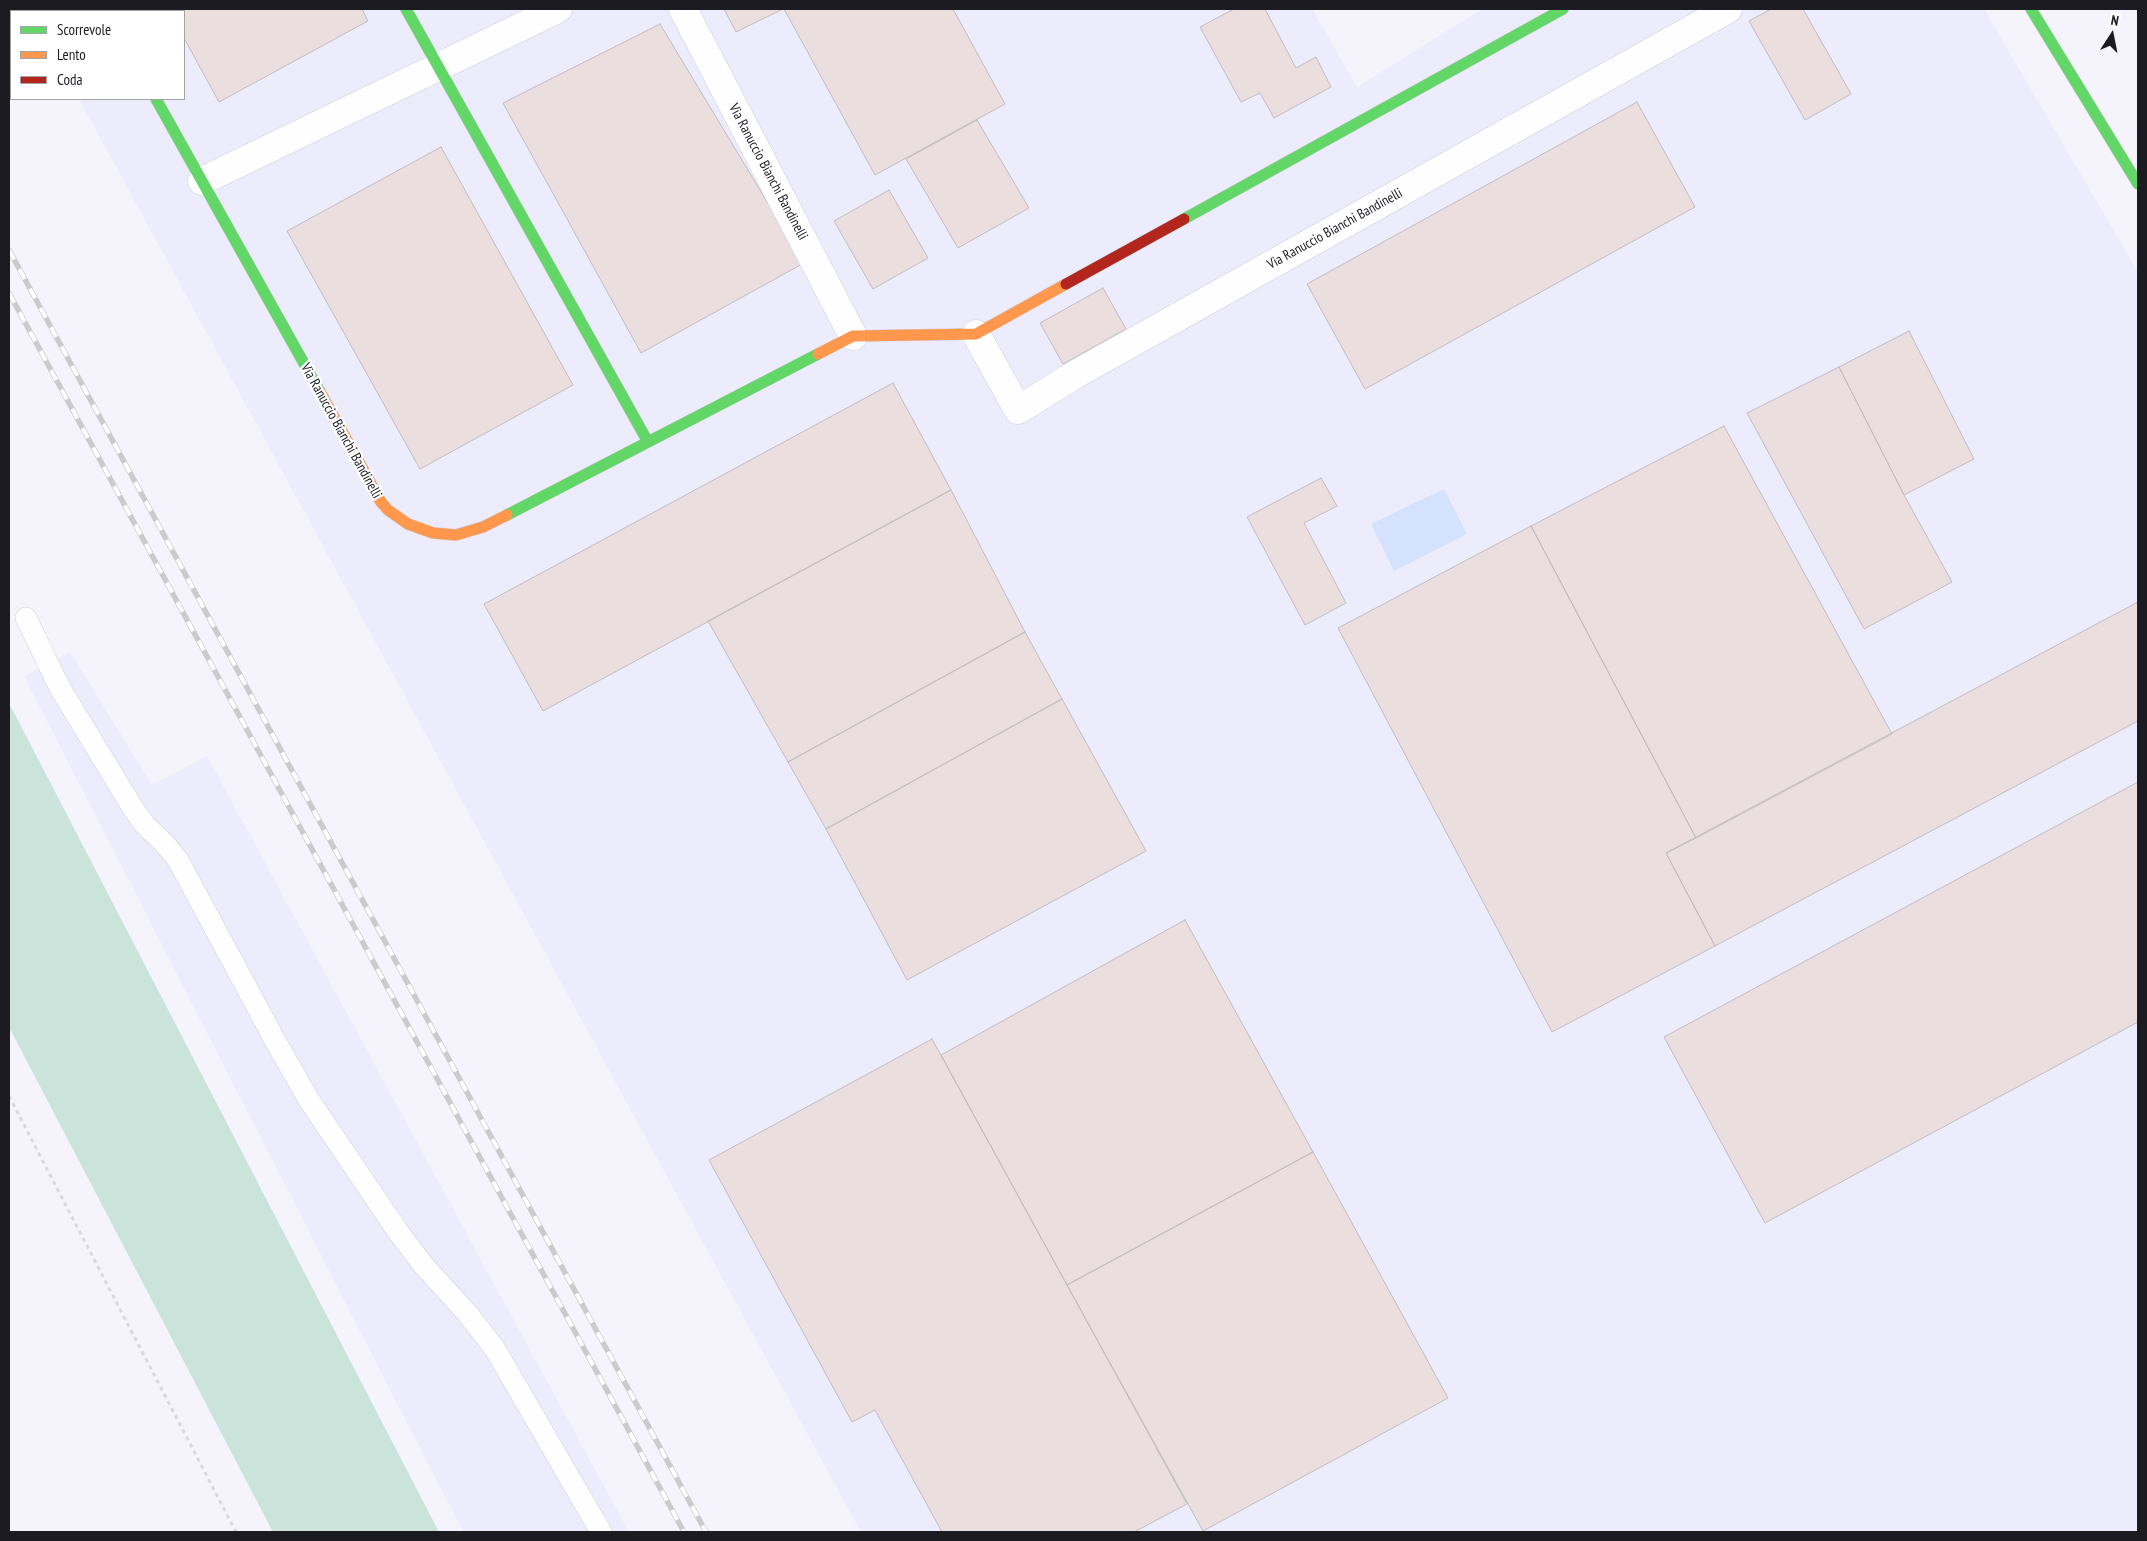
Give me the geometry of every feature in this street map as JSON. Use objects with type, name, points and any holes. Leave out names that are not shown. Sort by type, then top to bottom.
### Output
[{"type":"street","points":[[406,9],[648,442]]},
{"type":"street","points":[[202,181],[558,9]]},
{"type":"street","name":"Via Ranuccio Bianchi Bandinelli","points":[[683,9],[853,336]]},
{"type":"street","name":"Via Ranuccio Bianchi Bandinelli","points":[[157,100],[375,493],[388,510],[408,524],[433,533],[456,535],[471,532],[853,336],[976,334],[1563,9]]},
{"type":"street","name":"Via Ranuccio Bianchi Bandinelli","points":[[976,334],[1018,410],[1084,369],[1728,9]]},
{"type":"street","points":[[2031,9],[2138,184]]},
{"type":"lane","points":[[26,618],[60,688],[134,810],[144,825],[165,844],[178,860],[281,1051],[318,1112],[398,1233],[424,1266],[467,1313],[495,1349],[600,1532]]},
{"type":"path","points":[[9,1096],[236,1532]]},
{"type":"shaded area","points":[[1312,9],[1357,87],[1482,9],[1984,9],[2138,272],[2138,1532],[861,1532],[80,100],[185,100],[185,10],[30,10]]},
{"type":"shaded area","points":[[70,652],[152,785],[207,756],[629,1532],[463,1532],[24,676]]},
{"type":"green space","points":[[9,703],[439,1532],[273,1532],[9,1027]]},
{"type":"water","points":[[1444,489],[1467,534],[1394,571],[1371,524]]},
{"type":"building","points":[[362,9],[368,21],[219,102],[185,40],[185,10],[168,10]]},
{"type":"building","points":[[724,9],[783,9],[736,32]]},
{"type":"building","points":[[784,9],[953,9],[1005,104],[875,175]]},
{"type":"building","points":[[1234,9],[1265,9],[1296,68],[1316,57],[1331,87],[1274,118],[1260,93],[1241,102],[1200,27]]},
{"type":"building","points":[[1771,9],[1803,9],[1851,94],[1805,120],[1749,21]]},
{"type":"building","points":[[660,24],[804,263],[641,353],[503,103]]},
{"type":"building","points":[[1637,102],[1695,207],[1365,389],[1307,284]]},
{"type":"building","points":[[977,120],[1029,208],[958,248],[906,159]]},
{"type":"building","points":[[441,147],[573,385],[420,469],[287,231]]},
{"type":"building","points":[[889,190],[928,258],[873,289],[834,221]]},
{"type":"building","points":[[1103,288],[1126,329],[1063,364],[1040,323]]},
{"type":"building","points":[[1909,331],[1974,459],[1904,495],[1839,367]]},
{"type":"building","points":[[1839,367],[1904,495],[1952,582],[1864,629],[1747,413]]},
{"type":"building","points":[[893,383],[951,490],[543,711],[484,604]]},
{"type":"building","points":[[1724,426],[1892,734],[1696,838],[1531,526]]},
{"type":"building","points":[[1321,478],[1337,506],[1304,523],[1346,603],[1305,625],[1247,517]]},
{"type":"building","points":[[951,490],[1025,632],[788,762],[708,621]]},
{"type":"building","points":[[1531,526],[1696,838],[1666,853],[1715,946],[1552,1032],[1338,628]]},
{"type":"building","points":[[2138,602],[2138,721],[1715,946],[1666,853]]},
{"type":"building","points":[[1025,632],[1062,699],[826,829],[788,762]]},
{"type":"building","points":[[1062,699],[1146,851],[907,980],[826,829]]},
{"type":"building","points":[[2138,782],[2138,1022],[1765,1223],[1664,1037]]},
{"type":"building","points":[[1185,920],[1313,1152],[1067,1285],[941,1055]]},
{"type":"building","points":[[932,1039],[1187,1504],[1134,1532],[942,1532],[875,1410],[852,1422],[709,1160]]},
{"type":"building","points":[[1313,1152],[1448,1398],[1203,1531],[1067,1285]]},
{"type":"railway","points":[[9,250],[706,1532]]},
{"type":"railway","points":[[9,293],[684,1532]]},
{"type":"traffic: fast","points":[[406,9],[648,442]]},
{"type":"traffic: fast","points":[[1184,219],[1563,9]]},
{"type":"traffic: fast","points":[[2031,9],[2138,184]]},
{"type":"traffic: fast","points":[[157,100],[320,392]]},
{"type":"traffic: fast","points":[[507,515],[818,354]]},
{"type":"traffic: slow","points":[[818,354],[853,336],[976,334],[1066,284]]},
{"type":"traffic: slow","points":[[320,392],[381,502],[388,510],[408,524],[433,533],[456,535],[483,527],[507,515]]},
{"type":"traffic: jam","points":[[1066,284],[1184,219]]}]
